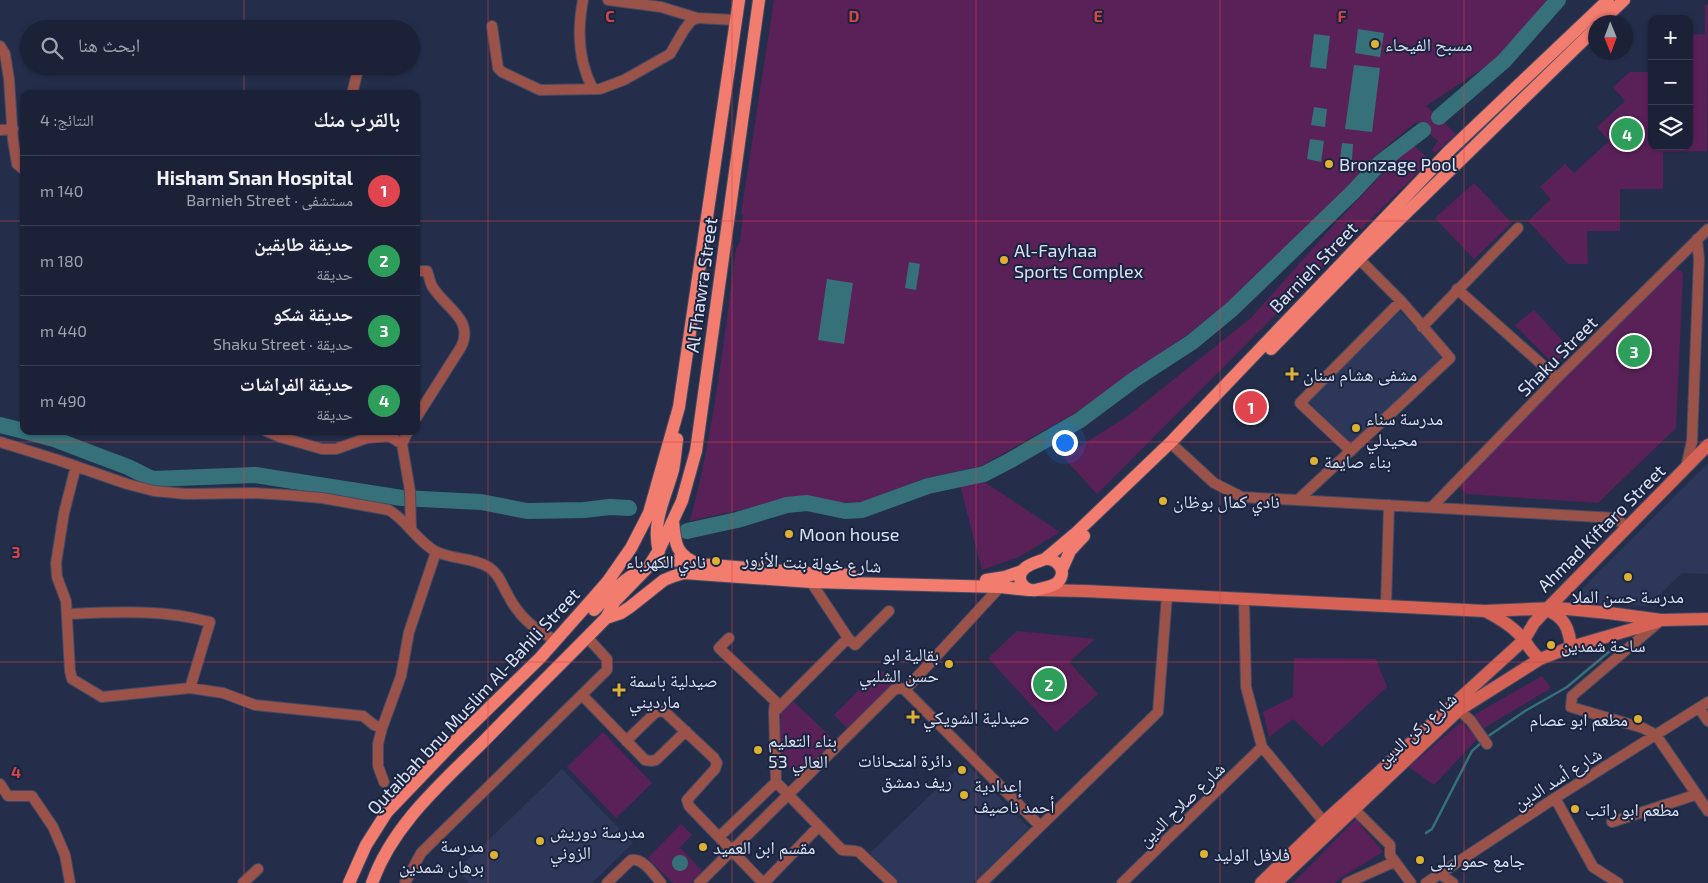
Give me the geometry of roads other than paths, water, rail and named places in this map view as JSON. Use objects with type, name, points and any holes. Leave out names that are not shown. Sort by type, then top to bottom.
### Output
[{"type":"main road","name":"Al Thawra Street","points":[[631,548],[649,513],[679,407],[739,0]]},
{"type":"main road","name":"Al Thawra Street","points":[[662,556],[673,519],[682,501],[696,450],[759,0]]},
{"type":"main road","name":"Barnieh Street","points":[[1044,559],[1071,537],[1172,441],[1450,150],[1608,0]]},
{"type":"main road","points":[[1608,15],[1624,0]]},
{"type":"main road","name":"Barnieh Street","points":[[1062,571],[1070,551],[1076,544],[1176,448],[1359,259],[1588,36]]},
{"type":"main road","points":[[679,407],[673,468],[656,526],[656,543],[662,556],[684,573]]},
{"type":"main road","name":"Ahmad Kiftaro Street","points":[[1524,640],[1534,623],[1546,610],[1708,445]]},
{"type":"main road","points":[[673,519],[675,543],[679,550],[690,560]]},
{"type":"main road","name":"Qutaibah bnu Muslim Al-Bahili Street","points":[[350,883],[366,845],[387,812],[556,640],[608,581],[631,548]]},
{"type":"main road","name":"شارع خولة بنت الأزور","points":[[518,680],[552,653],[625,579],[662,556],[690,560],[699,564],[808,573],[983,580],[1005,577],[1022,571]]},
{"type":"main road","points":[[1085,591],[1072,583],[1057,562],[1053,560],[1044,559],[1028,566],[1020,574],[1021,582],[1031,590],[1486,611],[1546,610],[1557,608],[1661,620],[1708,619]]},
{"type":"main road","name":"Qutaibah bnu Muslim Al-Bahili Street","points":[[372,883],[383,857],[394,838],[421,804],[606,618],[615,602],[648,566]]},
{"type":"main road","points":[[1031,590],[1055,584],[1059,581],[1062,571]]},
{"type":"main road","name":"شارع خولة بنت الأزور","points":[[606,618],[630,608],[664,580],[684,573],[695,572],[811,582],[1000,587],[1031,590]]},
{"type":"main road","points":[[1546,610],[1556,613],[1562,620],[1567,629],[1571,647]]},
{"type":"main road","points":[[1486,611],[1504,622],[1540,658]]},
{"type":"main road","name":"شارع ركن الدين","points":[[1276,883],[1459,710],[1540,658],[1661,620]]},
{"type":"main road","name":"شارع ركن الدين","points":[[1261,883],[1324,822],[1524,640]]},
{"type":"street","points":[[583,0],[579,26],[579,46],[583,66],[594,89]]},
{"type":"street","points":[[608,0],[662,7],[697,18],[736,20]]},
{"type":"street","points":[[492,26],[498,68],[502,72],[540,90],[594,89],[610,86],[660,61],[670,54],[684,30],[691,21],[697,18]]},
{"type":"street","points":[[0,46],[5,54],[8,70],[17,164],[20,167]]},
{"type":"street","points":[[353,90],[356,75]]},
{"type":"street","points":[[0,130],[13,129]]},
{"type":"street","points":[[1422,327],[1518,228]]},
{"type":"street","name":"Shaku Street","points":[[1431,508],[1557,378],[1708,229]]},
{"type":"street","points":[[1686,467],[1692,441],[1699,259],[1697,239]]},
{"type":"street","points":[[1298,500],[1450,358],[1401,301],[1359,259]]},
{"type":"street","points":[[420,271],[427,271],[433,287],[464,326],[465,339],[420,412]]},
{"type":"street","points":[[1457,289],[1557,378]]},
{"type":"street","points":[[1351,451],[1300,403],[1401,301]]},
{"type":"street","points":[[275,435],[322,449],[336,449],[367,438],[389,436],[402,444]]},
{"type":"street","points":[[406,435],[402,444],[410,491],[411,529]]},
{"type":"street","points":[[0,442],[127,484],[154,491],[186,494],[252,492],[279,494],[322,498],[381,508],[396,515],[426,545],[436,552],[477,562],[491,568],[499,578],[517,610],[541,634],[556,640]]},
{"type":"street","points":[[1176,448],[1214,483],[1242,497],[1616,518],[1626,527]]},
{"type":"street","points":[[76,466],[64,513],[56,564],[57,577],[66,601],[72,679],[102,696],[190,688],[223,693],[255,705],[363,716],[374,725],[382,728]]},
{"type":"street","points":[[1386,605],[1389,506]]},
{"type":"street","points":[[384,782],[378,766],[378,744],[401,676],[409,632],[436,552]]},
{"type":"street","points":[[811,582],[848,638],[855,645],[889,611]]},
{"type":"street","points":[[905,690],[1000,587]]},
{"type":"street","points":[[982,883],[1158,712],[1167,595]]},
{"type":"street","points":[[1244,600],[1246,687],[1262,747],[1324,822]]},
{"type":"street","points":[[67,614],[125,611],[154,612],[190,616],[210,622],[190,688]]},
{"type":"street","points":[[1661,620],[1572,696],[1571,707],[1643,728],[1656,735],[1695,795],[1708,811]]},
{"type":"street","points":[[405,883],[420,853],[607,670],[607,659],[587,637]]},
{"type":"street","points":[[729,638],[719,648],[774,701],[776,782],[842,850],[859,852],[892,883]]},
{"type":"street","points":[[774,712],[848,638]]},
{"type":"street","points":[[699,883],[894,690],[900,688],[905,690],[1040,826]]},
{"type":"street","points":[[582,695],[645,760],[656,760],[686,731]]},
{"type":"street","name":"شارع أسد الدين","points":[[1426,883],[1708,702]]},
{"type":"street","points":[[1699,708],[1708,721]]},
{"type":"street","points":[[1459,710],[1471,721],[1487,744]]},
{"type":"street","points":[[626,741],[655,713],[661,711],[666,713],[714,758],[717,763],[715,769],[687,800],[689,806],[764,883],[819,826]]},
{"type":"street","name":"شارع صلاح الدين","points":[[1122,883],[1262,747]]},
{"type":"street","points":[[719,837],[776,782]]},
{"type":"street","points":[[0,784],[8,796],[32,796],[53,827],[65,855],[70,883]]},
{"type":"street","points":[[1612,822],[1695,795]]},
{"type":"street","points":[[1556,798],[1593,867],[1618,883]]},
{"type":"street","points":[[1355,810],[1390,845],[1392,858],[1411,883]]},
{"type":"street","points":[[1347,883],[1392,858]]},
{"type":"street","points":[[607,883],[631,860],[635,859],[640,860],[661,883]]},
{"type":"street","points":[[243,883],[258,869]]},
{"type":"street","points":[[1440,874],[1453,883]]},
{"type":"waterway","points":[[1439,117],[1504,61],[1558,0]]},
{"type":"waterway","points":[[687,531],[737,520],[787,505],[807,503],[845,511],[862,510],[928,486],[984,474],[1011,460],[1080,420],[1135,379],[1192,342],[1232,309],[1353,192],[1381,162],[1423,130]]},
{"type":"waterway","points":[[0,425],[20,430]]},
{"type":"waterway","points":[[39,435],[128,467],[152,479],[255,475],[402,498],[481,502],[527,511],[584,510],[610,507],[629,508]]},
{"type":"waterway","points":[[1487,737],[1525,711],[1567,687],[1610,651]]},
{"type":"waterway","points":[[1426,833],[1432,829],[1472,751],[1481,743]]},
{"type":"place","name":"مسبح الفيحاء","points":[[1375,44]]},
{"type":"place","name":"حديقة الفراشات","points":[[1627,134]]},
{"type":"place","name":"Bronzage Pool","points":[[1329,164]]},
{"type":"place","name":"Al-Fayhaa Sports Complex","points":[[1004,260]]},
{"type":"place","name":"حديقة شكو","points":[[1634,351]]},
{"type":"place","name":"مشفى هشام سنان","points":[[1292,374]]},
{"type":"place","name":"Hisham Snan Hospital","points":[[1251,407]]},
{"type":"place","name":"مدرسة سناء محيدلي","points":[[1356,428]]},
{"type":"place","name":"بناء صايمة","points":[[1314,461]]},
{"type":"place","name":"نادي كمال بوظان","points":[[1163,501]]},
{"type":"place","name":"Moon house","points":[[789,534]]},
{"type":"place","name":"نادي الكهرباء","points":[[716,561]]},
{"type":"place","name":"مدرسة حسن الملا","points":[[1628,577]]},
{"type":"place","name":"ساحة شمدين","points":[[1551,645]]},
{"type":"place","name":"بقالية ابو حسن الشلبي","points":[[949,664]]},
{"type":"place","name":"حديقة طابقين","points":[[1049,684]]},
{"type":"place","name":"صيدلية باسمة مارديني","points":[[619,690]]},
{"type":"place","name":"صيدلية الشويكي","points":[[913,717]]},
{"type":"place","name":"مطعم ابو عصام","points":[[1638,719]]},
{"type":"place","name":"بناء التعليم العالي 53","points":[[758,750]]},
{"type":"place","name":"دائرة امتحانات ريف دمشق","points":[[962,770]]},
{"type":"place","name":"إعدادية أحمد ناصيف","points":[[964,795]]},
{"type":"place","name":"مطعم ابو راتب","points":[[1575,809]]},
{"type":"place","name":"مدرسة دوريش الزوني","points":[[540,841]]},
{"type":"place","name":"مقسم ابن العميد","points":[[703,847]]},
{"type":"place","name":"فلافل الوليد","points":[[1204,854]]},
{"type":"place","name":"مدرسة برهان شمدين","points":[[494,855]]},
{"type":"place","name":"جامع حمو ليلى","points":[[1420,860]]}]
